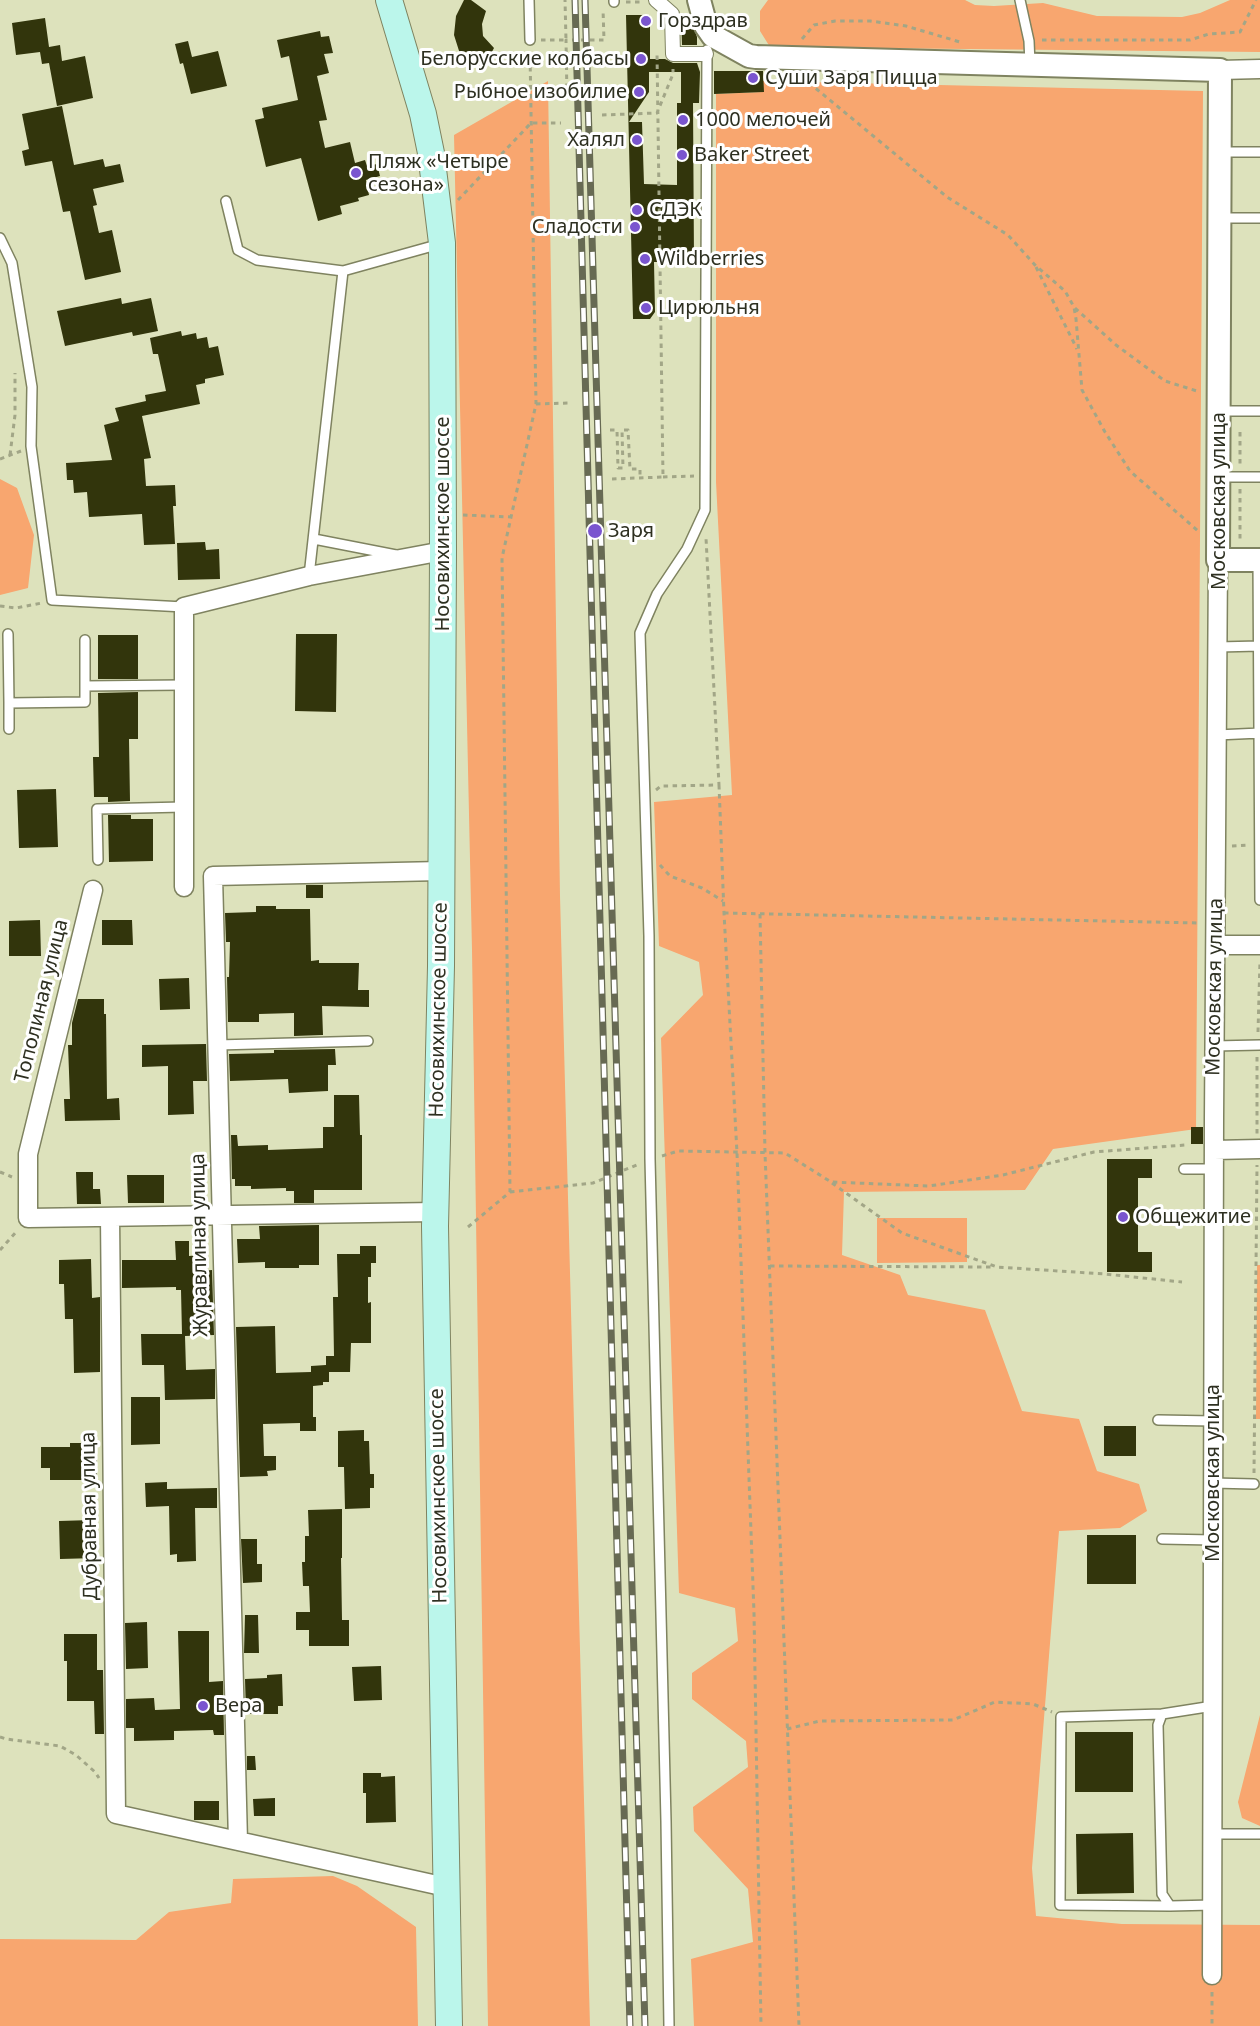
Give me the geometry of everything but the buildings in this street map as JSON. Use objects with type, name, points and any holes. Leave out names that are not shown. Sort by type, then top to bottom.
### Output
[{"type":"main road","name":"Носовихинское шоссе","points":[[389,0],[423,114],[431,153],[441,231],[443,551],[436,1212],[449,2026]]},
{"type":"street","points":[[699,0],[708,43]]},
{"type":"street","points":[[656,1],[672,14],[673,54],[708,43],[713,36],[749,56],[766,58],[1220,70],[1260,69]]},
{"type":"street","name":"Московская улица","points":[[1212,1975],[1220,70]]},
{"type":"street","points":[[184,887],[184,607],[309,576],[443,551]]},
{"type":"street","points":[[1218,552],[1259,560]]},
{"type":"street","name":"Журавлиная улица","points":[[238,1841],[213,876],[441,871]]},
{"type":"street","name":"Тополиная улица","points":[[28,1218],[28,1154],[93,890]]},
{"type":"street","points":[[1216,945],[1260,945]]},
{"type":"street","points":[[1214,1150],[1259,1149]]},
{"type":"street","points":[[28,1218],[436,1212]]},
{"type":"street","name":"Дубравная улица","points":[[110,1217],[116,1814],[238,1841]]},
{"type":"street","points":[[238,1841],[446,1887]]},
{"type":"lane","points":[[530,0],[530,40]]},
{"type":"lane","points":[[1020,0],[1029,41],[1030,64]]},
{"type":"lane","points":[[669,2026],[650,1159],[649,948],[640,633],[657,594],[687,549],[705,510],[708,43]]},
{"type":"lane","points":[[1220,152],[1260,152]]},
{"type":"lane","points":[[226,201],[238,250],[257,260],[343,271],[441,231]]},
{"type":"lane","points":[[1220,218],[1260,218]]},
{"type":"lane","points":[[0,238],[12,263],[27,350],[32,387],[31,446],[52,600],[184,607]]},
{"type":"lane","points":[[309,576],[343,271]]},
{"type":"lane","points":[[1219,405],[1260,411]]},
{"type":"lane","points":[[1219,477],[1260,477]]},
{"type":"lane","points":[[314,539],[407,558]]},
{"type":"lane","points":[[1259,560],[1260,900]]},
{"type":"lane","points":[[8,634],[9,729]]},
{"type":"lane","points":[[9,703],[85,702],[85,640]]},
{"type":"lane","points":[[1218,647],[1259,646]]},
{"type":"lane","points":[[85,686],[183,685]]},
{"type":"lane","points":[[1217,735],[1260,734]]},
{"type":"lane","points":[[98,860],[97,809],[183,807]]},
{"type":"lane","points":[[217,1045],[368,1041]]},
{"type":"lane","points":[[1215,1046],[1260,1046]]},
{"type":"lane","points":[[1184,1169],[1214,1169]]},
{"type":"lane","points":[[1158,1420],[1213,1421]]},
{"type":"lane","points":[[1213,1484],[1254,1484]]},
{"type":"lane","points":[[1161,1539],[1213,1540]]},
{"type":"lane","points":[[1213,1706],[1162,1714],[1061,1717],[1060,1905],[1213,1905]]},
{"type":"lane","points":[[1162,1714],[1158,1725],[1161,1894],[1170,1906]]},
{"type":"lane","points":[[1213,1834],[1260,1834]]},
{"type":"path","points":[[565,0],[567,97]]},
{"type":"path","points":[[1029,41],[1053,39],[1190,40],[1209,33],[1240,32],[1256,0]]},
{"type":"path","points":[[614,1],[656,1]]},
{"type":"path","points":[[801,40],[814,25],[835,21],[870,21],[906,26],[963,43]]},
{"type":"path","points":[[510,1192],[502,558],[536,404],[530,40],[604,40],[603,24]]},
{"type":"path","points":[[656,46],[663,477]]},
{"type":"path","points":[[657,113],[673,74],[673,54]]},
{"type":"path","points":[[794,70],[947,197],[1008,235],[1035,265],[1065,291],[1074,307],[1116,345],[1165,381],[1219,405]]},
{"type":"path","points":[[602,115],[657,113]]},
{"type":"path","points":[[441,231],[531,123]]},
{"type":"path","points":[[531,123],[561,123]]},
{"type":"path","points":[[1035,265],[1079,353]]},
{"type":"path","points":[[1074,307],[1082,390],[1130,471],[1196,529],[1218,552]]},
{"type":"path","points":[[10,455],[15,415],[15,369],[27,350]]},
{"type":"path","points":[[536,404],[570,403]]},
{"type":"path","points":[[610,430],[617,430],[618,468],[623,468],[622,430],[628,430],[630,469],[640,468],[640,478]]},
{"type":"path","points":[[0,459],[31,446]]},
{"type":"path","points":[[612,479],[705,476]]},
{"type":"path","points":[[705,510],[737,1153],[754,1613],[761,2026]]},
{"type":"path","points":[[443,515],[511,516]]},
{"type":"path","points":[[0,606],[16,608],[52,600]]},
{"type":"path","points":[[644,796],[662,786],[719,785]]},
{"type":"path","points":[[1216,846],[1260,844]]},
{"type":"path","points":[[646,850],[670,876],[702,888],[723,901]]},
{"type":"path","points":[[724,913],[1216,923]]},
{"type":"path","points":[[760,914],[765,1153],[799,2026]]},
{"type":"path","points":[[831,1182],[929,1186],[1003,1176],[1094,1152],[1185,1145]]},
{"type":"path","points":[[1254,1484],[1259,1149]]},
{"type":"path","points":[[468,1227],[510,1192],[593,1183],[650,1159],[678,1151],[785,1153],[831,1182],[902,1233],[997,1267]]},
{"type":"path","points":[[0,1250],[28,1218]]},
{"type":"path","points":[[770,1266],[997,1267],[1182,1282]]},
{"type":"path","points":[[787,1729],[820,1721],[953,1720],[995,1702],[1033,1704],[1061,1717]]},
{"type":"path","points":[[0,1737],[60,1746],[76,1755],[95,1772],[100,1781]]},
{"type":"path","points":[[1212,1975],[1212,2026]]},
{"type":"shaded area","points":[[768,0],[965,0],[975,5],[994,6],[1043,3],[1097,16],[1182,17],[1200,13],[1230,0],[1260,0],[1260,52],[770,47],[760,31],[760,11]]},
{"type":"shaded area","points":[[548,81],[560,896],[590,2026],[488,2026],[472,950],[454,135]]},
{"type":"shaded area","points":[[763,81],[1203,91],[1196,1129],[1053,1149],[1025,1190],[844,1192],[842,1255],[900,1275],[908,1295],[985,1310],[1022,1411],[1079,1419],[1097,1471],[1139,1484],[1147,1511],[1120,1528],[1059,1531],[1032,1868],[1036,1916],[1122,1924],[1260,1925],[1260,2026],[694,2026],[691,1959],[753,1942],[748,1889],[694,1831],[693,1807],[748,1767],[746,1741],[692,1699],[692,1673],[738,1641],[735,1608],[679,1593],[661,1038],[703,995],[699,962],[659,946],[654,802],[732,795],[716,482],[716,94],[763,92]]},
{"type":"shaded area","points":[[0,479],[17,488],[34,535],[28,588],[0,595]]},
{"type":"shaded area","points":[[877,1218],[967,1218],[967,1262],[877,1263]]},
{"type":"shaded area","points":[[1257,1265],[1260,1265],[1260,1419],[1256,1419]]},
{"type":"shaded area","points":[[1260,1715],[1260,1826],[1242,1818],[1238,1802]]},
{"type":"shaded area","points":[[333,1876],[357,1886],[416,1927],[418,2026],[0,2026],[0,1939],[136,1940],[169,1912],[231,1903],[233,1879]]},
{"type":"railway","points":[[575,0],[630,2026]]},
{"type":"railway","points":[[585,0],[645,2026]]},
{"type":"place","name":"Горздрав","points":[[646,21]]},
{"type":"place","name":"Белорусские колбасы","points":[[641,59]]},
{"type":"place","name":"Суши Заря Пицца","points":[[753,78]]},
{"type":"place","name":"Рыбное изобилие","points":[[639,92]]},
{"type":"place","name":"1000 мелочей","points":[[683,120]]},
{"type":"place","name":"Халял","points":[[637,140]]},
{"type":"place","name":"Baker Street","points":[[682,155]]},
{"type":"place","name":"Пляж «Четыре сезона»","points":[[356,173]]},
{"type":"place","name":"СДЭК","points":[[637,210]]},
{"type":"place","name":"Сладости","points":[[635,227]]},
{"type":"place","name":"Wildberries","points":[[645,259]]},
{"type":"place","name":"Цирюльня","points":[[646,308]]},
{"type":"place","name":"Заря","points":[[595,531]]},
{"type":"place","name":"Общежитие","points":[[1123,1217]]},
{"type":"place","name":"Вера","points":[[203,1706]]}]
